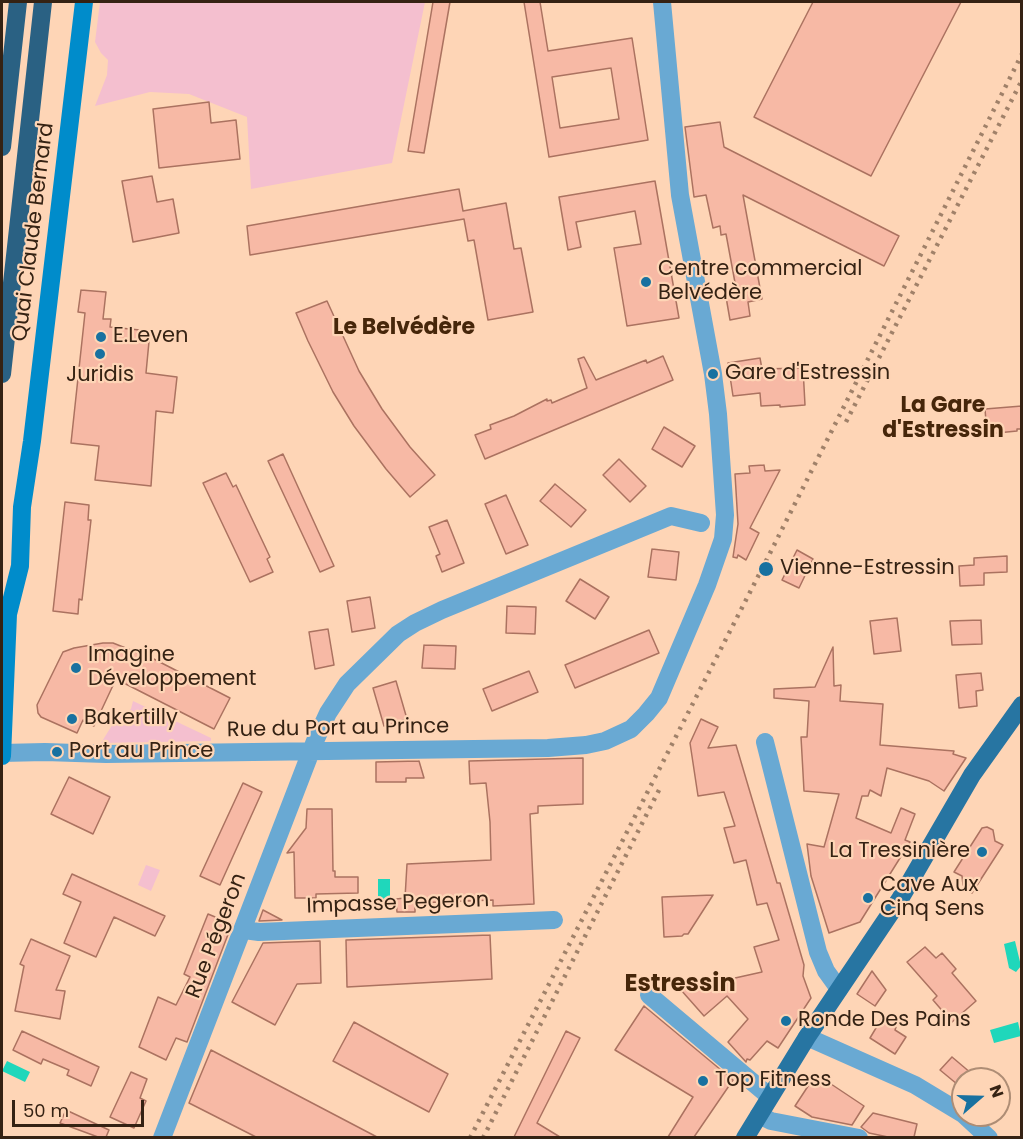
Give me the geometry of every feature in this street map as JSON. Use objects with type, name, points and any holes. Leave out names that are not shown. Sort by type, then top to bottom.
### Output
[{"type":"highway","points":[[2,147],[18,2]]},
{"type":"highway","points":[[2,374],[43,2]]},
{"type":"main road","name":"Quai Claude Bernard","points":[[2,754],[8,614],[20,566],[22,507],[32,441],[84,2]]},
{"type":"main road","points":[[745,1137],[807,1037],[900,899],[972,775],[1022,705]]},
{"type":"street","name":"Rue du Port au Prince","points":[[2,754],[548,748],[586,745],[605,741],[631,729],[659,698],[716,563],[723,539],[725,515],[717,404],[681,195],[662,2]]},
{"type":"street","name":"Rue Pégeron","points":[[162,1137],[244,930],[311,751],[328,713],[347,684],[398,634],[415,623],[671,516],[702,523]]},
{"type":"street","points":[[765,742],[818,952],[826,971],[839,989]]},
{"type":"street","name":"Impasse Pegeron","points":[[244,930],[259,932],[554,920]]},
{"type":"street","points":[[649,995],[769,1096]]},
{"type":"street","points":[[807,1037],[915,1085],[951,1106]]},
{"type":"street","points":[[759,1114],[771,1121],[859,1137]]},
{"type":"shaded area","points":[[100,2],[425,2],[392,163],[251,189],[247,117],[189,94],[150,92],[95,106],[107,75],[108,60],[95,42]]},
{"type":"shaded area","points":[[133,701],[211,738],[211,741],[101,743],[119,714],[131,709]]},
{"type":"shaded area","points":[[146,865],[160,870],[151,891],[138,885]]},
{"type":"water","points":[[378,879],[390,879],[390,905],[378,905]]},
{"type":"water","points":[[1015,941],[1021,966],[1016,972],[1009,968],[1004,944]]},
{"type":"water","points":[[1018,1022],[1021,1036],[994,1043],[990,1030]]},
{"type":"water","points":[[7,1061],[30,1072],[25,1082],[2,1071]]},
{"type":"building","points":[[433,2],[450,2],[424,153],[408,151]]},
{"type":"building","points":[[524,2],[540,2],[548,51],[632,38],[648,140],[549,157]],"holes":[[[611,68],[619,119],[560,128],[552,77]]]},
{"type":"building","points":[[813,2],[961,2],[871,176],[754,117]]},
{"type":"building","points":[[209,102],[211,123],[236,120],[240,159],[159,168],[153,109]]},
{"type":"building","points":[[720,122],[724,147],[899,236],[884,266],[743,195],[762,299],[748,302],[750,316],[730,320],[726,297],[733,296],[732,289],[736,288],[726,234],[721,235],[720,226],[713,228],[706,195],[694,197],[685,127]]},
{"type":"building","points":[[152,176],[157,202],[173,199],[179,233],[133,242],[122,181]]},
{"type":"building","points":[[655,181],[679,318],[627,326],[614,248],[641,244],[635,211],[576,222],[581,247],[568,250],[559,197]]},
{"type":"building","points":[[459,189],[463,211],[506,203],[514,249],[521,248],[533,312],[488,320],[474,240],[468,241],[464,219],[250,255],[247,226]]},
{"type":"building","points":[[81,290],[106,292],[103,319],[111,319],[110,327],[150,331],[146,373],[177,377],[173,413],[156,411],[151,486],[95,480],[99,446],[71,443],[85,313],[78,312]]},
{"type":"building","points":[[327,301],[359,371],[382,409],[410,447],[435,475],[410,497],[354,426],[333,392],[296,313]]},
{"type":"building","points":[[663,356],[673,380],[485,459],[475,435],[491,429],[490,425],[547,399],[552,403],[587,388],[578,359],[584,357],[596,380],[646,360],[647,363]]},
{"type":"building","points":[[760,358],[762,369],[803,368],[805,405],[761,406],[760,393],[733,396],[728,363]]},
{"type":"building","points":[[1022,406],[1022,429],[987,434],[985,409]]},
{"type":"building","points":[[664,427],[695,446],[682,467],[652,449]]},
{"type":"building","points":[[283,454],[334,566],[320,572],[268,461]]},
{"type":"building","points":[[619,459],[646,486],[630,502],[603,475]]},
{"type":"building","points":[[764,465],[765,471],[780,470],[750,528],[759,533],[746,560],[738,555],[737,558],[733,557],[738,524],[735,474],[750,473],[749,466]]},
{"type":"building","points":[[226,473],[233,487],[236,485],[270,557],[267,559],[273,572],[250,582],[203,483]]},
{"type":"building","points":[[555,484],[586,510],[571,527],[540,501]]},
{"type":"building","points":[[506,495],[528,545],[506,554],[485,504]]},
{"type":"building","points":[[65,502],[89,505],[88,520],[91,520],[82,600],[79,599],[78,614],[53,611]]},
{"type":"building","points":[[447,520],[464,563],[442,572],[436,556],[440,554],[429,527]]},
{"type":"building","points":[[652,549],[679,552],[676,580],[648,577]]},
{"type":"building","name":"Vienne-Estressin","points":[[797,550],[813,559],[799,588],[782,580]]},
{"type":"building","points":[[1007,556],[1007,572],[984,573],[984,585],[960,586],[959,566],[974,565],[974,558]]},
{"type":"building","points":[[580,579],[609,597],[595,619],[566,601]]},
{"type":"building","points":[[370,597],[375,628],[352,632],[347,601]]},
{"type":"building","points":[[507,606],[536,607],[535,634],[506,633]]},
{"type":"building","points":[[897,618],[901,651],[874,654],[870,621]]},
{"type":"building","points":[[981,620],[982,644],[952,645],[950,621]]},
{"type":"building","points":[[328,629],[334,665],[315,669],[309,632]]},
{"type":"building","points":[[649,630],[659,653],[575,688],[565,665]]},
{"type":"building","points":[[113,643],[146,655],[230,698],[214,729],[116,679],[94,726],[83,720],[77,733],[41,717],[37,705],[63,652]]},
{"type":"building","points":[[424,645],[456,646],[455,669],[422,668]]},
{"type":"building","points":[[833,647],[834,686],[841,685],[840,701],[883,704],[880,745],[954,751],[953,754],[966,758],[944,791],[929,781],[887,768],[881,796],[870,790],[868,796],[862,796],[856,818],[891,833],[901,808],[915,814],[905,840],[910,842],[860,922],[829,933],[811,876],[807,844],[824,847],[839,794],[804,791],[801,737],[807,737],[809,701],[774,698],[774,689],[815,687]]},
{"type":"building","points":[[529,671],[538,692],[492,711],[483,689]]},
{"type":"building","points":[[981,673],[983,690],[976,691],[977,706],[959,708],[956,675]]},
{"type":"building","points":[[396,681],[407,719],[384,726],[373,688]]},
{"type":"building","points":[[701,719],[718,727],[708,748],[736,745],[777,883],[780,883],[804,965],[803,976],[811,998],[778,1048],[767,1041],[746,1062],[728,1042],[748,1019],[727,996],[704,1016],[681,990],[762,972],[754,947],[779,940],[767,903],[757,905],[746,860],[734,863],[724,828],[735,826],[724,792],[698,796],[690,743]]},
{"type":"building","points":[[583,758],[583,804],[538,806],[538,813],[530,814],[534,904],[493,906],[493,900],[415,903],[415,912],[397,912],[396,899],[405,898],[407,864],[491,860],[486,783],[470,784],[469,761]]},
{"type":"building","points":[[419,761],[424,778],[406,778],[406,782],[376,782],[376,762]]},
{"type":"building","points":[[69,777],[110,797],[93,834],[51,814]]},
{"type":"building","points":[[243,783],[262,792],[220,885],[200,876]]},
{"type":"building","points":[[307,809],[332,809],[333,871],[335,871],[335,877],[358,877],[358,893],[316,894],[316,898],[295,898],[294,852],[287,853],[306,828]]},
{"type":"building","name":"La Tressinière","points":[[987,827],[993,830],[995,841],[1003,845],[972,893],[963,885],[962,876],[954,872],[982,828]]},
{"type":"building","points":[[72,874],[165,916],[155,936],[114,917],[96,957],[64,943],[81,902],[63,894]]},
{"type":"building","points":[[713,895],[688,934],[664,937],[662,897]]},
{"type":"building","points":[[263,910],[282,920],[259,921]]},
{"type":"building","points":[[208,914],[232,924],[187,1042],[176,1038],[166,1060],[139,1047],[158,997],[176,1005],[190,977],[184,974]]},
{"type":"building","points":[[490,935],[492,979],[347,987],[346,940]]},
{"type":"building","points":[[31,939],[70,956],[56,990],[65,991],[60,1019],[15,1011],[24,966],[20,964]]},
{"type":"building","points":[[320,941],[321,983],[297,984],[275,1025],[232,1002],[263,943]]},
{"type":"building","points":[[925,947],[936,958],[942,953],[956,969],[952,973],[976,1001],[952,1022],[933,1000],[937,996],[907,962]]},
{"type":"building","points":[[872,971],[886,990],[875,1006],[857,994]]},
{"type":"building","points":[[644,1006],[733,1080],[694,1137],[668,1137],[693,1097],[615,1050]]},
{"type":"building","points":[[882,1018],[906,1037],[895,1054],[870,1038]]},
{"type":"building","points":[[354,1022],[448,1074],[429,1112],[333,1061]]},
{"type":"building","points":[[22,1031],[99,1067],[91,1086],[67,1075],[69,1070],[43,1059],[41,1064],[13,1050]]},
{"type":"building","points":[[566,1031],[580,1038],[537,1123],[560,1137],[514,1137]]},
{"type":"building","points":[[211,1050],[377,1137],[256,1137],[189,1103]]},
{"type":"building","points":[[952,1057],[964,1067],[951,1067],[951,1079],[940,1070]]},
{"type":"building","points":[[131,1072],[147,1079],[140,1098],[146,1101],[134,1128],[110,1117]]},
{"type":"building","points":[[816,1074],[864,1106],[852,1125],[812,1117],[795,1106]]},
{"type":"building","points":[[66,1110],[109,1130],[106,1137],[98,1137],[60,1123]]},
{"type":"building","points":[[873,1113],[917,1124],[914,1137],[888,1137],[869,1133],[861,1127]]},
{"type":"railway","points":[[470,1138],[767,559],[1022,54]]},
{"type":"railway","points":[[846,422],[1022,80]]},
{"type":"railway","points":[[483,1138],[660,788]]},
{"type":"place","name":"Centre commercial Belvédère","points":[[646,282]]},
{"type":"place","name":"E.Leven","points":[[101,337]]},
{"type":"place","name":"Juridis","points":[[100,354]]},
{"type":"place","name":"Gare d'Estressin","points":[[713,374]]},
{"type":"place","name":"Vienne-Estressin","points":[[766,569]]},
{"type":"place","name":"Imagine Développement","points":[[76,668]]},
{"type":"place","name":"Bakertilly","points":[[72,719]]},
{"type":"place","name":"Port au Prince","points":[[57,752]]},
{"type":"place","name":"La Tressinière","points":[[982,852]]},
{"type":"place","name":"Cave Aux Cinq Sens","points":[[868,898]]},
{"type":"place","name":"Ronde Des Pains","points":[[786,1021]]},
{"type":"place","name":"Top Fitness","points":[[703,1081]]},
{"type":"district","name":"Le Belvédère","points":[[404,328]]},
{"type":"district","name":"La Gare d'Estressin","points":[[943,419]]},
{"type":"district","name":"Estressin","points":[[680,985]]}]
